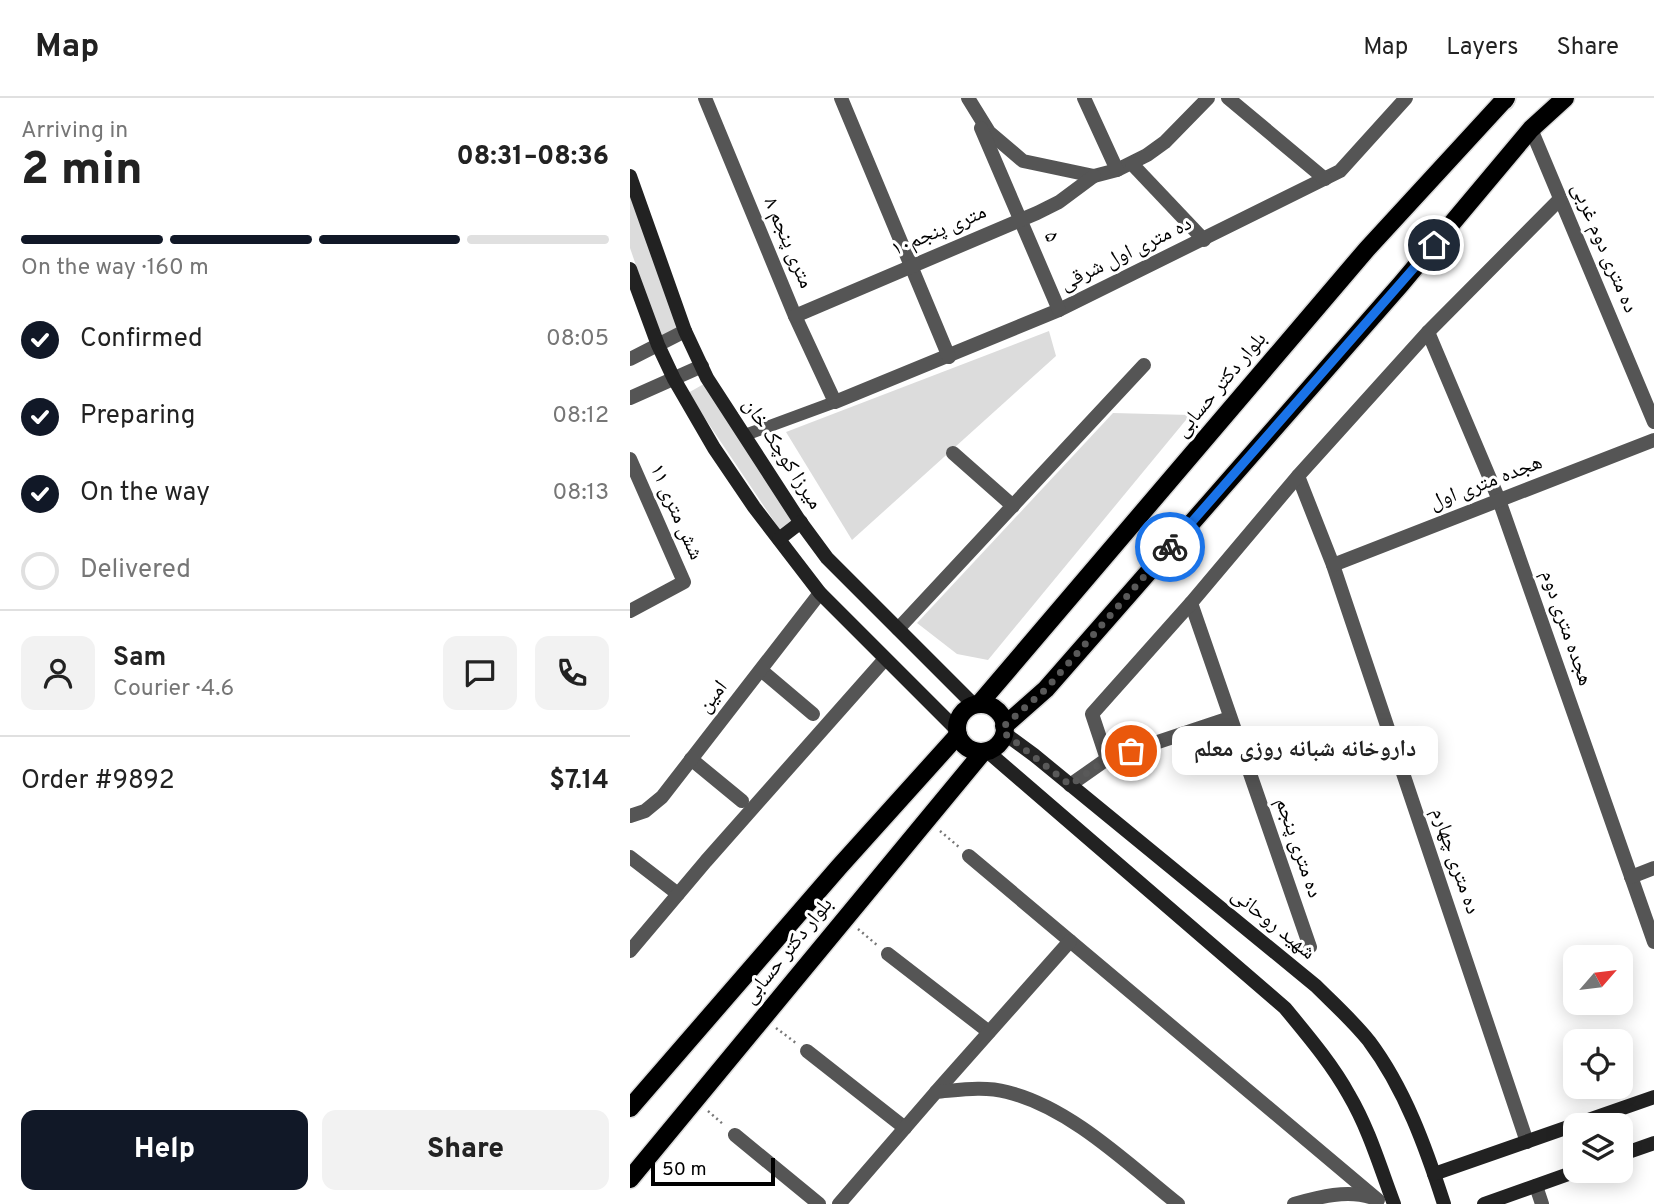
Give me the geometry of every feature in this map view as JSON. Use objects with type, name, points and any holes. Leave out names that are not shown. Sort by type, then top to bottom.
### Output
[{"type":"main road","points":[[985,752],[998,745],[1004,730],[1046,689],[1401,284],[1531,129],[1565,98]]},
{"type":"main road","name":"بلوار دکتر حسابی","points":[[976,705],[1367,250],[1505,99]]},
{"type":"main road","name":"میرزا کوچک خان","points":[[630,176],[685,331],[702,366],[744,435],[827,558],[976,705]]},
{"type":"main road","points":[[630,269],[658,345],[674,379],[714,448],[820,593],[958,733],[963,744],[970,750],[985,752],[1286,1008],[1349,1094],[1366,1128],[1394,1204]]},
{"type":"main road","points":[[779,539],[801,522]]},
{"type":"main road","points":[[808,577],[827,558]]},
{"type":"main road","points":[[958,733],[961,715],[976,705],[996,710],[1001,716],[1004,730]]},
{"type":"main road","name":"شهید روحانی","points":[[1004,730],[1316,986],[1349,1018],[1388,1069],[1409,1112],[1444,1204]]},
{"type":"main road","name":"بلوار دکتر حسابی","points":[[630,1108],[958,733]]},
{"type":"main road","name":"بلوار دکتر حسابی","points":[[630,1179],[985,752]]},
{"type":"main road","points":[[1434,1174],[1654,1097]]},
{"type":"main road","points":[[1633,1150],[1654,1143]]},
{"type":"main road","points":[[1485,1204],[1563,1176]]},
{"type":"street","name":"۸ متری پنجم","points":[[705,98],[795,316],[835,402]]},
{"type":"street","points":[[841,98],[949,357]]},
{"type":"street","points":[[1084,98],[1117,170]]},
{"type":"street","points":[[970,103],[989,132],[1023,162],[1094,176],[1132,164],[1165,142],[1208,98]]},
{"type":"street","points":[[1228,98],[1325,179]]},
{"type":"street","name":"ده متری اول شرقی","points":[[835,402],[1059,310],[1325,179],[1340,171],[1404,99]]},
{"type":"street","name":"۵","points":[[970,103],[1059,310]]},
{"type":"street","name":"ده متری دوم غربی","points":[[1531,129],[1654,422]]},
{"type":"street","points":[[1132,164],[1204,240]]},
{"type":"street","name":"۱۰متری پنجم","points":[[795,316],[1059,202],[1094,176]]},
{"type":"street","points":[[1107,759],[1092,714],[1191,604],[1298,476],[1428,332],[1560,199]]},
{"type":"street","points":[[630,359],[685,331]]},
{"type":"street","name":"هجده متری دوم","points":[[1428,332],[1499,500],[1654,942]]},
{"type":"street","points":[[898,629],[1144,365]]},
{"type":"street","points":[[630,398],[702,366]]},
{"type":"street","points":[[744,435],[835,402]]},
{"type":"street","name":"هجده متری اول","points":[[1333,565],[1654,440]]},
{"type":"street","points":[[953,453],[1013,506]]},
{"type":"street","name":"شش متری ۱۱","points":[[630,459],[684,582],[630,611]]},
{"type":"street","name":"ده متری چهارم","points":[[1298,476],[1333,565],[1527,1142]]},
{"type":"street","name":"امین","points":[[630,816],[645,811],[662,797],[820,593]]},
{"type":"street","name":"ده متری پنجم","points":[[1191,604],[1310,947]]},
{"type":"street","points":[[630,951],[885,659]]},
{"type":"street","points":[[761,670],[813,714]]},
{"type":"street","points":[[1070,785],[1107,759],[1230,718]]},
{"type":"street","points":[[691,759],[742,802]]},
{"type":"street","points":[[969,856],[1381,1202]]},
{"type":"street","points":[[630,857],[678,894]]},
{"type":"street","points":[[1632,877],[1654,868]]},
{"type":"street","points":[[839,1204],[1070,941]]},
{"type":"street","points":[[888,954],[989,1032]]},
{"type":"street","points":[[807,1051],[905,1128]]},
{"type":"street","points":[[936,1092],[980,1089],[1007,1092],[1054,1111],[1107,1147],[1178,1204]]},
{"type":"street","points":[[735,1135],[819,1204]]},
{"type":"street","points":[[1536,1186],[1542,1204]]},
{"type":"street","points":[[1294,1204],[1320,1196],[1335,1195],[1363,1195],[1381,1202]]},
{"type":"path","points":[[927,819],[969,856]]},
{"type":"path","points":[[845,918],[888,954]]},
{"type":"path","points":[[762,1018],[807,1051]]},
{"type":"path","points":[[695,1100],[735,1135]]},
{"type":"shaded area","points":[[630,179],[683,325],[661,338],[630,248]]},
{"type":"shaded area","points":[[1049,331],[1056,356],[852,540],[786,432]]},
{"type":"shaded area","points":[[709,381],[799,520],[782,533],[688,393]]},
{"type":"shaded area","points":[[1113,413],[1190,415],[988,660],[957,654],[917,623]]},
{"type":"way so far","points":[[1131,751],[1107,759],[1070,785],[1004,733],[1004,726],[1046,689],[1170,547]]},
{"type":"place","name":"داروخانه شبانه روزی معلم","points":[[1131,751]]},
{"type":"route","points":[[1170,547],[1434,245]]}]
